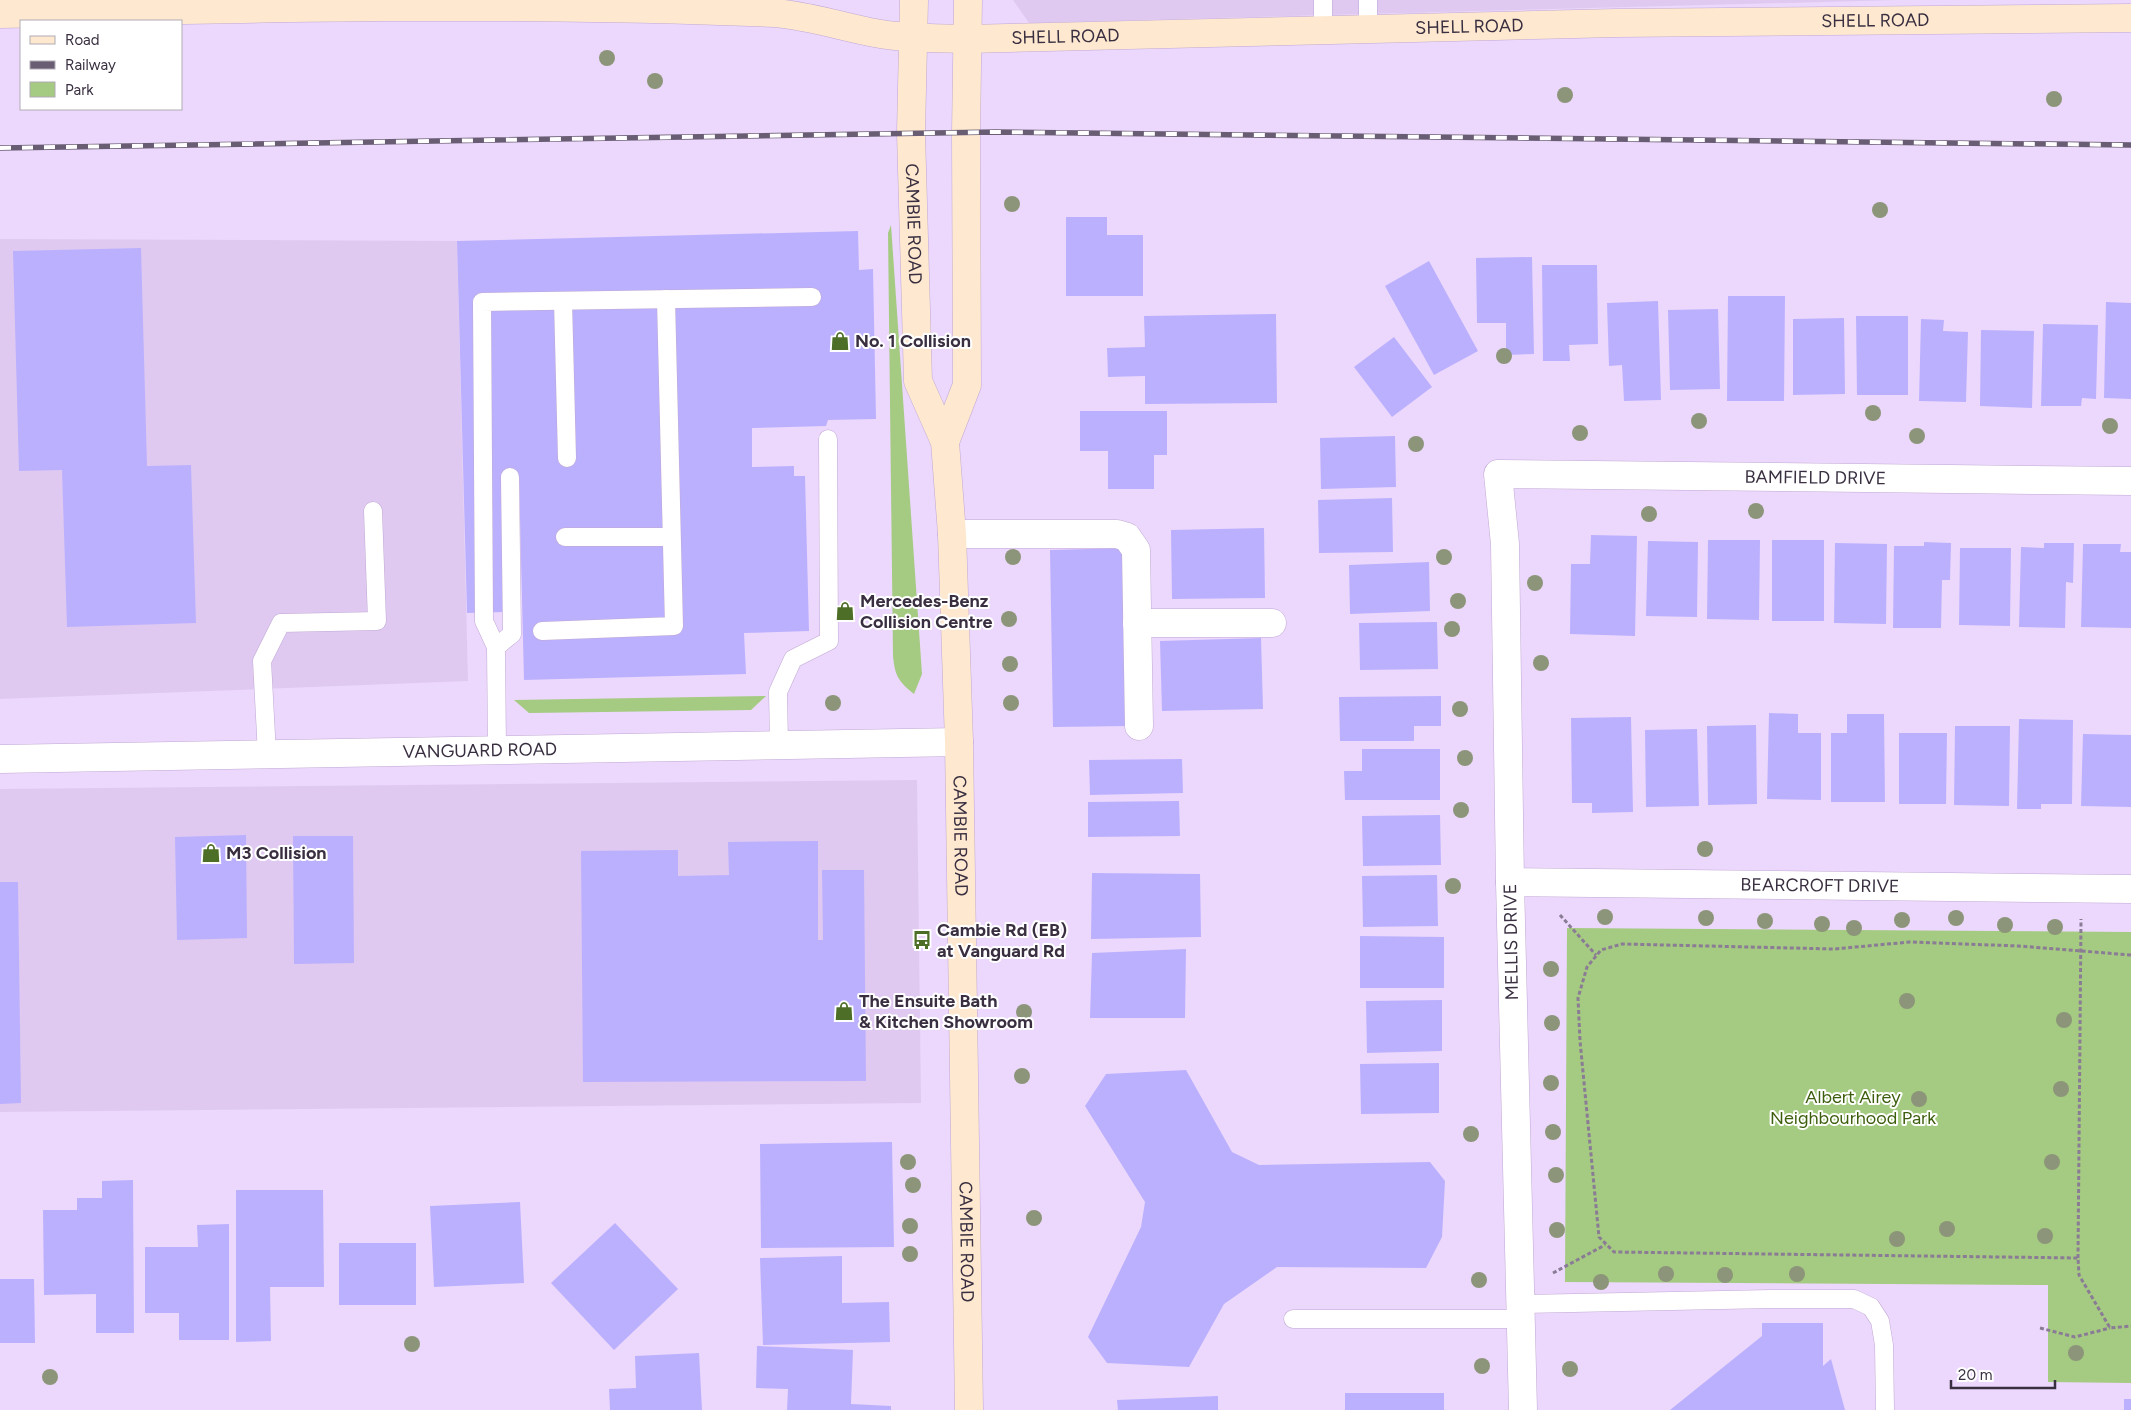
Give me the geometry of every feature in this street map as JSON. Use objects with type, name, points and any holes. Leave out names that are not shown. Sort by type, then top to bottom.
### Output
[{"type":"main road","name":"CAMBIE ROAD","points":[[914,0],[911,133],[918,381],[945,442],[952,534],[959,742],[969,1410]]},
{"type":"main road","name":"CAMBIE ROAD","points":[[945,442],[967,385],[968,0]]},
{"type":"main road","name":"SHELL ROAD","points":[[0,14],[274,4],[541,8],[788,7],[877,33],[913,37],[967,39],[1323,32],[1368,29],[1616,23],[2131,18]]},
{"type":"street","name":"BAMFIELD DRIVE","points":[[1498,474],[2131,481]]},
{"type":"street","name":"MELLIS DRIVE","points":[[1498,474],[1506,544],[1510,882],[1523,1410]]},
{"type":"street","points":[[952,534],[1117,534],[1127,537],[1136,550],[1139,726]]},
{"type":"street","points":[[1137,623],[1272,622]]},
{"type":"street","name":"VANGUARD ROAD","points":[[0,759],[959,742]]},
{"type":"street","name":"BEARCROFT DRIVE","points":[[1510,882],[2131,889]]},
{"type":"lane","points":[[1323,0],[1323,32]]},
{"type":"lane","points":[[1368,0],[1368,29]]},
{"type":"lane","points":[[497,750],[496,648],[484,621],[482,302],[812,298]]},
{"type":"lane","points":[[542,631],[674,626],[666,299]]},
{"type":"lane","points":[[563,301],[567,458]]},
{"type":"lane","points":[[779,744],[778,692],[793,659],[828,641],[828,439]]},
{"type":"lane","points":[[496,648],[512,634],[510,477]]},
{"type":"lane","points":[[267,754],[262,661],[281,623],[377,621],[373,511]]},
{"type":"lane","points":[[565,537],[671,537]]},
{"type":"lane","points":[[1293,1319],[1520,1311],[1761,1299],[1854,1299],[1871,1307],[1880,1321],[1884,1345],[1885,1410]]},
{"type":"path","points":[[1558,912],[1596,955]]},
{"type":"path","points":[[2081,912],[2078,1275],[2110,1328]]},
{"type":"path","points":[[2078,1258],[1614,1252],[1599,1237],[1580,1041],[1578,998],[1586,967],[1601,950],[1622,944],[1834,949],[1910,942],[2019,946],[2131,955]]},
{"type":"path","points":[[1548,1276],[1605,1245]]},
{"type":"path","points":[[2040,1328],[2075,1337],[2110,1328],[2131,1326]]},
{"type":"shaded area","points":[[1013,0],[1896,0],[1029,23]]},
{"type":"shaded area","points":[[0,239],[457,241],[468,681],[0,699]]},
{"type":"shaded area","points":[[917,780],[921,1103],[0,1112],[0,789]]},
{"type":"green space","points":[[891,225],[922,674],[914,694],[898,678],[893,656],[888,233]]},
{"type":"green space","points":[[766,696],[751,710],[529,713],[514,700]]},
{"type":"green space","name":"Albert Airey Neighbourhood Park","points":[[1567,928],[2131,932],[2131,1383],[2048,1382],[2048,1285],[1565,1282]]},
{"type":"building","points":[[1066,217],[1107,217],[1107,235],[1143,235],[1143,296],[1066,296]]},
{"type":"building","points":[[858,231],[859,270],[873,269],[876,419],[828,420],[826,426],[752,428],[752,467],[794,466],[794,476],[805,476],[809,631],[744,633],[746,674],[524,680],[519,477],[501,477],[504,612],[467,613],[457,241]]},
{"type":"building","points":[[141,248],[147,466],[191,465],[196,623],[67,627],[62,470],[19,471],[13,251]]},
{"type":"building","points":[[1532,257],[1534,354],[1506,355],[1506,323],[1477,323],[1476,258]]},
{"type":"building","points":[[1429,261],[1478,351],[1434,375],[1385,286]]},
{"type":"building","points":[[1542,265],[1597,265],[1598,344],[1569,345],[1570,361],[1543,361]]},
{"type":"building","points":[[1728,296],[1785,296],[1784,401],[1727,401]]},
{"type":"building","points":[[1658,301],[1661,400],[1624,401],[1622,365],[1609,366],[1607,303]]},
{"type":"building","points":[[2106,302],[2131,303],[2131,399],[2104,398]]},
{"type":"building","points":[[1718,309],[1720,389],[1670,390],[1668,310]]},
{"type":"building","points":[[1276,314],[1277,403],[1145,404],[1145,376],[1108,377],[1107,348],[1145,347],[1144,316]]},
{"type":"building","points":[[1856,316],[1908,316],[1908,395],[1857,395]]},
{"type":"building","points":[[1844,318],[1845,394],[1793,395],[1793,319]]},
{"type":"building","points":[[1921,319],[1944,320],[1943,331],[1968,332],[1966,402],[1919,401]]},
{"type":"building","points":[[2043,324],[2098,325],[2096,399],[2082,398],[2081,406],[2041,406]]},
{"type":"building","points":[[1981,330],[2034,331],[2032,408],[1980,406]]},
{"type":"building","points":[[1394,337],[1432,387],[1392,417],[1354,367]]},
{"type":"building","points":[[1080,411],[1167,411],[1167,455],[1154,455],[1154,489],[1108,489],[1108,451],[1080,451]]},
{"type":"building","points":[[1395,436],[1396,487],[1321,489],[1320,438]]},
{"type":"building","points":[[1392,498],[1393,552],[1319,553],[1318,500]]},
{"type":"building","points":[[1264,528],[1265,598],[1172,599],[1171,530]]},
{"type":"building","points":[[1591,535],[1637,536],[1635,636],[1570,634],[1571,564],[1590,564]]},
{"type":"building","points":[[1708,540],[1760,540],[1759,620],[1707,619]]},
{"type":"building","points":[[1772,540],[1824,540],[1824,621],[1772,621]]},
{"type":"building","points":[[1648,541],[1698,542],[1697,617],[1646,616]]},
{"type":"building","points":[[1924,542],[1951,543],[1950,580],[1942,580],[1941,628],[1893,628],[1894,546],[1924,546]]},
{"type":"building","points":[[1835,543],[1887,544],[1886,624],[1834,623]]},
{"type":"building","points":[[2044,543],[2074,543],[2073,583],[2066,582],[2065,628],[2019,627],[2021,547],[2044,548]]},
{"type":"building","points":[[2083,544],[2121,544],[2120,552],[2131,552],[2131,628],[2081,627]]},
{"type":"building","points":[[1126,548],[1129,726],[1053,727],[1050,550]]},
{"type":"building","points":[[1960,548],[2011,548],[2010,626],[1959,625]]},
{"type":"building","points":[[1429,562],[1430,611],[1350,614],[1349,565]]},
{"type":"building","points":[[1437,622],[1438,669],[1360,670],[1359,623]]},
{"type":"building","points":[[1261,638],[1263,709],[1162,711],[1160,641]]},
{"type":"building","points":[[1441,696],[1441,726],[1414,726],[1414,741],[1340,741],[1339,697]]},
{"type":"building","points":[[1769,713],[1798,714],[1798,733],[1821,733],[1821,800],[1767,799]]},
{"type":"building","points":[[1847,714],[1884,714],[1885,802],[1831,802],[1831,733],[1847,733]]},
{"type":"building","points":[[1631,717],[1633,812],[1592,813],[1592,803],[1572,803],[1571,718]]},
{"type":"building","points":[[2019,719],[2073,720],[2072,804],[2041,804],[2041,809],[2017,809]]},
{"type":"building","points":[[1756,725],[1757,804],[1708,805],[1707,726]]},
{"type":"building","points":[[1955,726],[2010,726],[2009,806],[1954,805]]},
{"type":"building","points":[[1697,729],[1699,806],[1646,807],[1645,730]]},
{"type":"building","points":[[1899,733],[1947,733],[1946,804],[1899,804]]},
{"type":"building","points":[[2083,734],[2131,735],[2131,807],[2081,806]]},
{"type":"building","points":[[1362,749],[1440,749],[1440,800],[1345,800],[1344,771],[1362,771]]},
{"type":"building","points":[[1182,759],[1183,793],[1090,795],[1089,760]]},
{"type":"building","points":[[1179,801],[1180,836],[1088,837],[1088,802]]},
{"type":"building","points":[[1440,815],[1441,865],[1363,866],[1362,816]]},
{"type":"building","points":[[246,835],[247,938],[177,940],[175,837]]},
{"type":"building","points":[[293,836],[353,836],[354,963],[294,964]]},
{"type":"building","points":[[818,841],[818,940],[823,940],[822,870],[864,870],[866,1081],[583,1082],[581,851],[678,850],[678,876],[729,875],[728,842]]},
{"type":"building","points":[[1092,873],[1200,874],[1201,937],[1091,939]]},
{"type":"building","points":[[1437,875],[1438,926],[1363,927],[1362,876]]},
{"type":"building","points":[[0,882],[18,882],[21,1103],[0,1104]]},
{"type":"building","points":[[1360,936],[1444,937],[1444,988],[1360,988]]},
{"type":"building","points":[[1186,949],[1185,1018],[1090,1018],[1092,953]]},
{"type":"building","points":[[1442,1000],[1442,1051],[1367,1053],[1366,1001]]},
{"type":"building","points":[[1439,1063],[1439,1113],[1361,1114],[1360,1064]]},
{"type":"building","points":[[1186,1070],[1232,1152],[1259,1165],[1430,1162],[1445,1181],[1442,1237],[1426,1268],[1277,1267],[1224,1304],[1189,1367],[1107,1363],[1088,1337],[1141,1227],[1145,1202],[1085,1106],[1106,1074]]},
{"type":"building","points":[[892,1142],[894,1247],[761,1248],[760,1144]]},
{"type":"building","points":[[133,1180],[134,1333],[96,1333],[96,1294],[44,1295],[43,1210],[77,1210],[77,1198],[102,1198],[102,1181]]},
{"type":"building","points":[[236,1190],[323,1190],[324,1287],[270,1287],[271,1341],[236,1342]]},
{"type":"building","points":[[520,1202],[524,1283],[434,1287],[430,1206]]},
{"type":"building","points":[[615,1223],[678,1289],[614,1350],[551,1283]]},
{"type":"building","points":[[229,1224],[229,1340],[179,1340],[179,1313],[145,1313],[145,1247],[198,1247],[197,1225]]},
{"type":"building","points":[[339,1243],[416,1243],[416,1305],[339,1305]]},
{"type":"building","points":[[842,1256],[842,1303],[889,1302],[890,1342],[763,1345],[760,1258]]},
{"type":"building","points":[[0,1279],[34,1279],[35,1343],[0,1343]]},
{"type":"building","points":[[1762,1323],[1823,1323],[1823,1366],[1831,1359],[1845,1410],[1670,1410],[1762,1336]]},
{"type":"building","points":[[757,1346],[853,1350],[851,1404],[891,1406],[891,1410],[787,1410],[788,1389],[756,1388]]},
{"type":"building","points":[[699,1353],[702,1410],[610,1410],[609,1389],[636,1388],[635,1356]]},
{"type":"building","points":[[1345,1393],[1444,1393],[1444,1410],[1345,1410]]},
{"type":"building","points":[[1218,1396],[1218,1410],[1118,1410],[1117,1400]]},
{"type":"building","points":[[2124,1399],[2131,1399],[2131,1410],[2124,1410]]},
{"type":"railway","points":[[0,148],[996,132],[2131,145]]},
{"type":"place","name":"No. 1 Collision","points":[[840,341]]},
{"type":"place","name":"Mercedes-Benz Collision Centre","points":[[845,611]]},
{"type":"place","name":"M3 Collision","points":[[211,853]]},
{"type":"place","name":"Cambie Rd (EB) at Vanguard Rd","points":[[922,940]]},
{"type":"place","name":"The Ensuite Bath & Kitchen Showroom","points":[[844,1011]]}]
